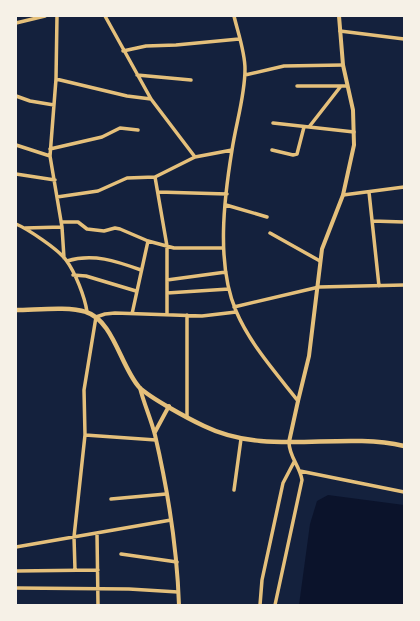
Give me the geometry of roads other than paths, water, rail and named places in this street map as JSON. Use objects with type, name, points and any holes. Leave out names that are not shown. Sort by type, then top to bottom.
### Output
[{"type":"main road","points":[[16,310],[71,310],[87,312],[96,317],[103,325],[140,388],[204,427],[241,439],[289,442],[367,440],[404,446]]},
{"type":"street","points":[[16,23],[45,16]]},
{"type":"street","points":[[57,16],[56,79],[50,156],[62,227],[65,259]]},
{"type":"street","points":[[105,16],[123,51],[151,99],[194,157]]},
{"type":"street","points":[[234,16],[244,59],[245,75],[232,150],[227,194],[223,248],[226,272],[229,289],[236,312],[263,356],[298,401]]},
{"type":"street","points":[[275,605],[302,480],[300,471],[294,462],[289,448],[289,442],[310,356],[320,261],[326,237],[343,195],[352,158],[354,132],[353,110],[343,65],[339,16]]},
{"type":"street","points":[[340,32],[404,39]]},
{"type":"street","points":[[123,51],[146,46],[239,39]]},
{"type":"street","points":[[245,75],[284,66],[343,65]]},
{"type":"street","points":[[137,75],[191,80]]},
{"type":"street","points":[[56,79],[127,96],[151,99]]},
{"type":"street","points":[[297,86],[347,86]]},
{"type":"street","points":[[309,127],[341,86]]},
{"type":"street","points":[[16,96],[30,101],[54,105]]},
{"type":"street","points":[[273,123],[354,132]]},
{"type":"street","points":[[272,150],[293,155],[297,154],[304,127]]},
{"type":"street","points":[[50,149],[102,137],[120,128],[138,130]]},
{"type":"street","points":[[16,145],[50,156]]},
{"type":"street","points":[[57,197],[98,191],[127,178],[155,177],[194,157],[232,150]]},
{"type":"street","points":[[16,174],[55,180]]},
{"type":"street","points":[[155,177],[167,246],[167,315]]},
{"type":"street","points":[[343,195],[404,187]]},
{"type":"street","points":[[158,192],[227,194]]},
{"type":"street","points":[[370,192],[379,286]]},
{"type":"street","points":[[226,205],[267,217]]},
{"type":"street","points":[[61,222],[78,222],[87,229],[104,231],[115,228],[120,229],[148,241],[184,249],[223,248]]},
{"type":"street","points":[[372,222],[404,222]]},
{"type":"street","points":[[16,224],[25,228],[65,259],[74,275],[84,299],[87,312]]},
{"type":"street","points":[[25,228],[62,227]]},
{"type":"street","points":[[270,234],[320,261]]},
{"type":"street","points":[[132,314],[148,241]]},
{"type":"street","points":[[65,259],[98,258],[116,260],[141,270]]},
{"type":"street","points":[[167,280],[226,272]]},
{"type":"street","points":[[74,275],[86,276],[136,291]]},
{"type":"street","points":[[234,307],[318,287],[404,285]]},
{"type":"street","points":[[167,293],[229,289]]},
{"type":"street","points":[[75,570],[74,537],[86,435],[84,390],[96,317],[104,314],[188,315],[236,312]]},
{"type":"street","points":[[187,417],[188,315]]},
{"type":"street","points":[[140,388],[156,440],[171,520],[177,562],[179,605]]},
{"type":"street","points":[[154,432],[169,406]]},
{"type":"street","points":[[86,435],[156,440]]},
{"type":"street","points":[[234,490],[241,439]]},
{"type":"street","points":[[260,605],[262,580],[284,483],[294,462]]},
{"type":"street","points":[[300,471],[404,492]]},
{"type":"street","points":[[111,499],[166,494]]},
{"type":"street","points":[[16,547],[171,520]]},
{"type":"street","points":[[97,533],[98,605]]},
{"type":"street","points":[[121,554],[177,562]]},
{"type":"street","points":[[16,571],[98,570]]},
{"type":"street","points":[[16,588],[178,592]]},
{"type":"water","points":[[328,495],[404,505],[404,605],[299,605],[310,524],[317,501]]}]
